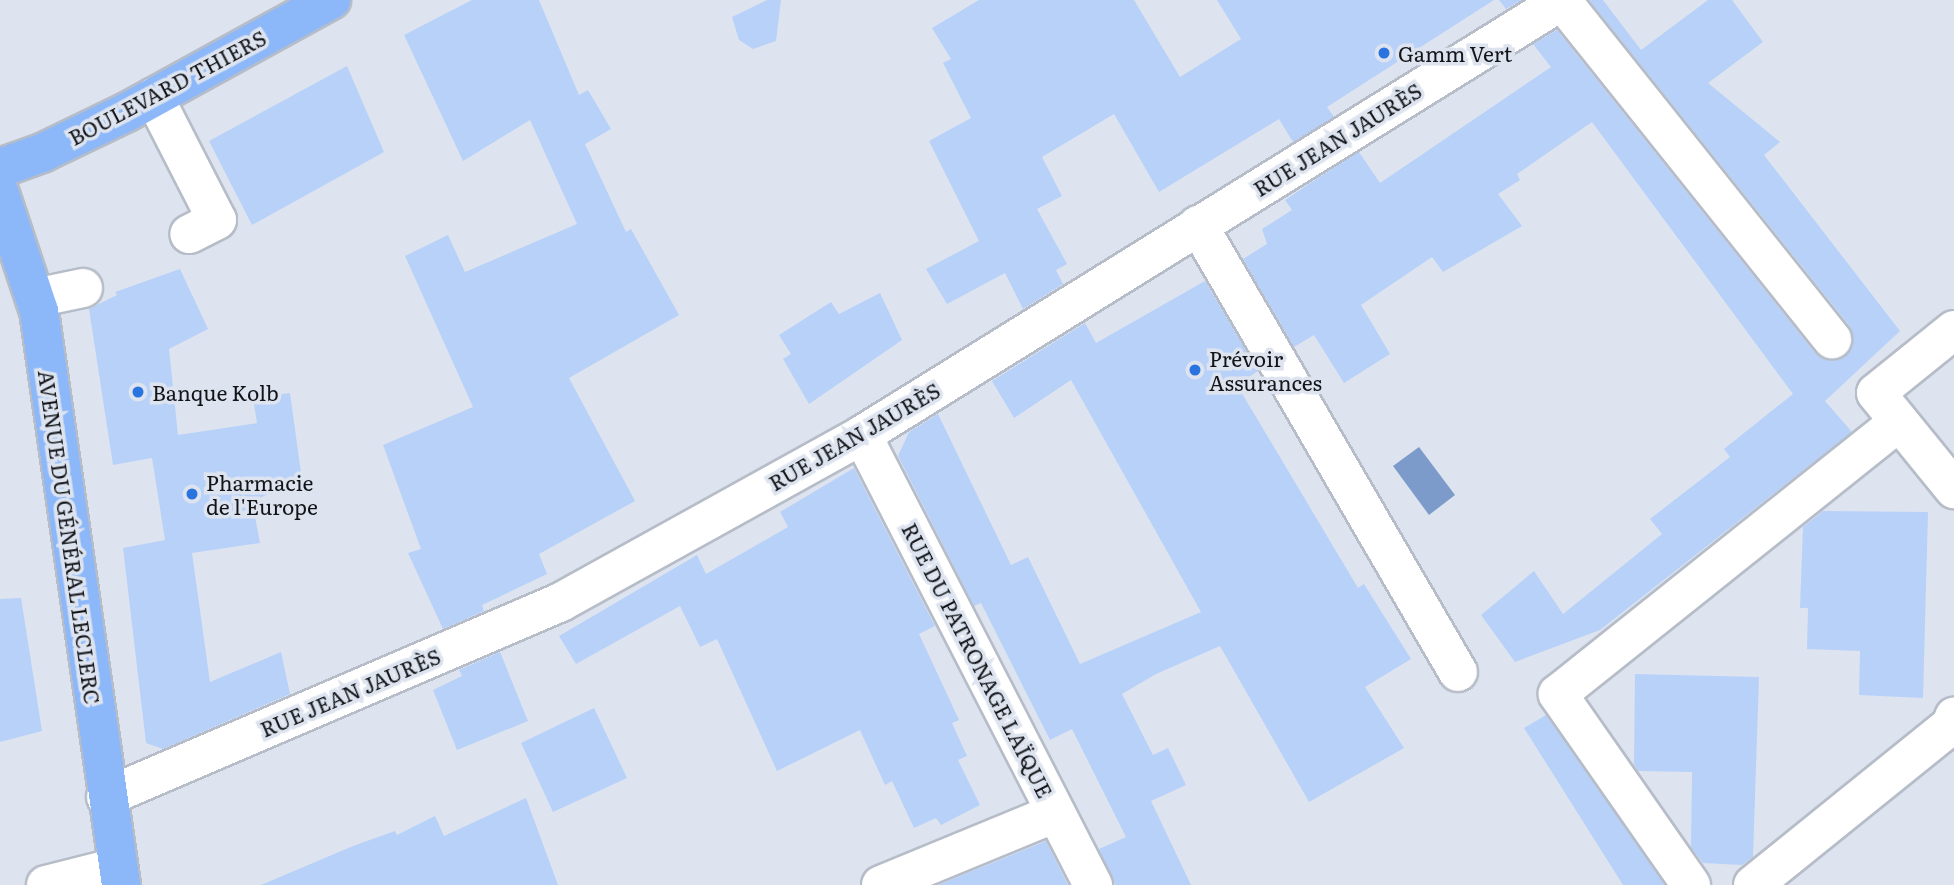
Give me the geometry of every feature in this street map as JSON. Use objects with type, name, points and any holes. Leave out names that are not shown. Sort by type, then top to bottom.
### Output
[{"type":"main road","name":"BOULEVARD THIERS","points":[[0,168],[42,153],[154,97],[331,0]]},
{"type":"main road","name":"AVENUE DU GÉNÉRAL LECLERC","points":[[0,194],[35,298],[119,876]]},
{"type":"street","points":[[1563,1],[1832,339]]},
{"type":"street","name":"RUE JEAN JAURÈS","points":[[106,797],[561,602],[862,435],[1563,1]]},
{"type":"street","points":[[154,97],[217,219],[188,234]]},
{"type":"street","points":[[1198,225],[1458,672]]},
{"type":"street","points":[[35,298],[83,288]]},
{"type":"street","points":[[1954,330],[1876,393],[1954,489]]},
{"type":"street","points":[[1690,885],[1558,694],[1899,422]]},
{"type":"street","name":"RUE DU PATRONAGE LAÏQUE","points":[[862,435],[1093,885]]},
{"type":"street","points":[[1753,885],[1951,725],[1954,716]]},
{"type":"street","points":[[881,885],[1056,813]]},
{"type":"street","points":[[46,885],[119,876]]},
{"type":"water","points":[[1419,447],[1455,495],[1429,515],[1393,466]]},
{"type":"building","points":[[472,0],[539,0],[579,95],[588,90],[611,129],[585,144],[626,232],[631,229],[679,315],[569,378],[635,501],[539,554],[547,574],[482,605],[484,611],[443,629],[408,553],[421,549],[383,445],[473,407],[405,256],[448,235],[465,272],[577,224],[530,120],[463,161],[404,35]]},
{"type":"building","points":[[767,0],[781,0],[776,41],[753,49],[739,40],[732,17]]},
{"type":"building","points":[[979,0],[1134,0],[1180,77],[1241,39],[1217,0],[1494,0],[1327,107],[1334,117],[1293,142],[1279,119],[1159,192],[1114,114],[1042,157],[1062,196],[1037,209],[1067,264],[1056,270],[1063,284],[1023,309],[1005,273],[947,304],[926,269],[979,241],[929,141],[971,118],[943,63],[951,59],[932,28]]},
{"type":"building","points":[[1499,0],[1522,0],[1506,9]]},
{"type":"building","points":[[1589,0],[1603,0],[1641,50],[1708,0],[1732,0],[1763,42],[1708,83],[1780,142],[1764,155],[1900,331],[1825,401],[1852,432],[1600,630],[1515,662],[1481,615],[1534,571],[1563,614],[1662,534],[1650,519],[1730,457],[1724,449],[1793,394],[1592,122],[1517,174],[1520,180],[1498,194],[1522,226],[1443,272],[1432,257],[1361,305],[1390,354],[1344,383],[1314,335],[1294,347],[1243,259],[1267,244],[1262,229],[1292,210],[1285,200],[1359,152],[1380,183],[1551,67],[1533,44],[1557,30],[1815,353],[1825,360],[1845,356],[1853,346],[1849,325]]},
{"type":"building","points":[[347,66],[384,152],[252,225],[209,141]]},
{"type":"building","points":[[180,269],[208,329],[169,349],[178,435],[257,423],[253,398],[290,393],[302,480],[252,501],[260,543],[192,553],[210,682],[281,652],[290,694],[163,749],[146,743],[123,548],[165,540],[152,458],[113,465],[89,309],[117,295],[115,292]]},
{"type":"building","points":[[1205,281],[1258,371],[1237,385],[1358,588],[1364,584],[1411,659],[1365,687],[1404,748],[1309,802],[1220,646],[1156,674],[1122,694],[1153,755],[1168,748],[1186,785],[1151,801],[1191,885],[1115,885],[1099,849],[1126,837],[1072,729],[1050,740],[981,603],[974,606],[898,456],[909,432],[938,414],[1011,565],[1028,557],[1080,664],[1201,612],[1071,380],[1014,418],[992,381],[1085,323],[1096,343]]},
{"type":"building","points":[[880,293],[902,340],[809,404],[783,359],[791,354],[779,335],[831,302],[839,314]]},
{"type":"building","points":[[854,468],[935,626],[919,634],[959,720],[952,723],[967,756],[958,760],[980,805],[941,825],[936,818],[914,828],[892,781],[885,785],[860,730],[777,771],[717,639],[700,647],[680,606],[576,664],[559,636],[697,555],[706,574],[788,527],[780,512]]},
{"type":"building","points":[[1823,511],[1928,512],[1923,698],[1859,695],[1860,651],[1807,649],[1808,608],[1800,608],[1803,527]]},
{"type":"building","points":[[21,598],[42,731],[0,742],[0,599]]},
{"type":"building","points":[[500,652],[528,721],[457,750],[433,690],[462,676],[459,670]]},
{"type":"building","points":[[1635,674],[1759,677],[1753,857],[1742,865],[1703,863],[1691,847],[1692,772],[1638,771],[1634,764]]},
{"type":"building","points":[[594,708],[627,778],[553,812],[521,743]]},
{"type":"building","points":[[1546,715],[1664,885],[1623,885],[1524,728]]},
{"type":"building","points":[[526,798],[558,885],[261,885],[353,846],[395,831],[397,835],[435,816],[444,836]]},
{"type":"building","points":[[1046,841],[1068,885],[938,885]]},
{"type":"place","name":"Gamm Vert","points":[[1384,53]]},
{"type":"place","name":"Prévoir Assurances","points":[[1195,370]]},
{"type":"place","name":"Banque Kolb","points":[[138,392]]},
{"type":"place","name":"Pharmacie de l'Europe","points":[[192,494]]}]
